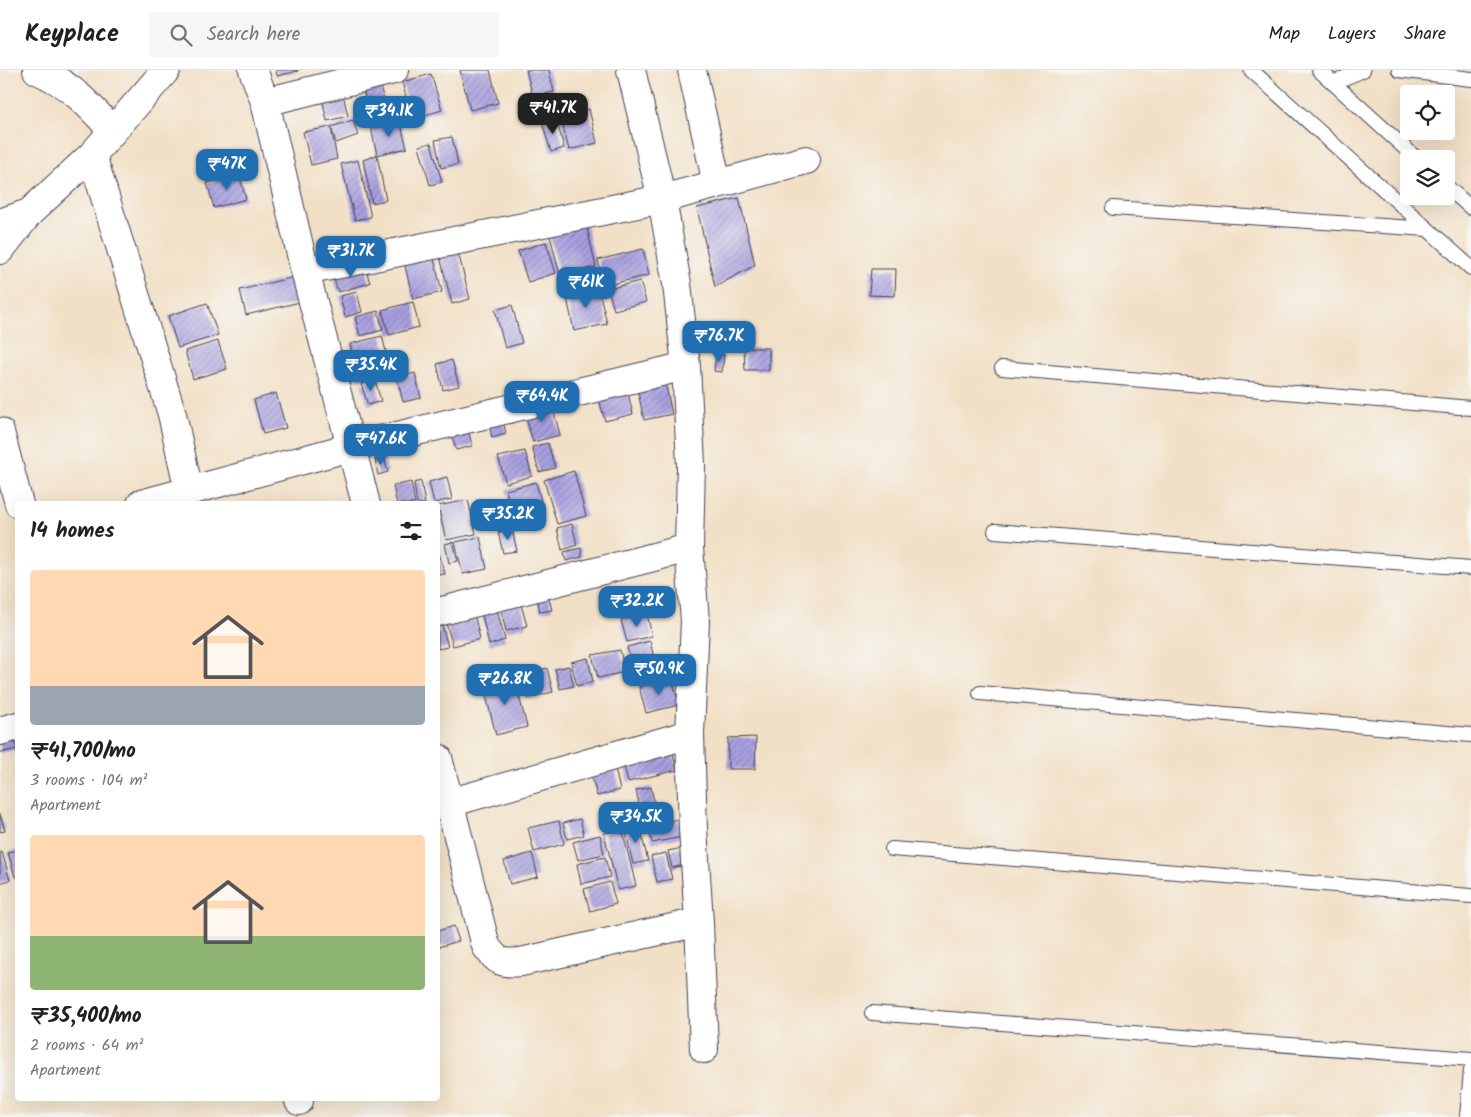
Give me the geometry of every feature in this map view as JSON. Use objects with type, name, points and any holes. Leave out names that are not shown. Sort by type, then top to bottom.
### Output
[{"type":"street","points":[[37,70],[54,78],[84,99],[113,131]]},
{"type":"street","points":[[0,250],[29,213],[92,155],[166,70]]},
{"type":"street","points":[[253,70],[265,102],[365,501]]},
{"type":"street","points":[[265,102],[394,70]]},
{"type":"street","points":[[631,70],[662,199],[677,284],[686,366],[691,465],[690,548],[694,621],[690,734],[694,859],[700,922],[704,1049]]},
{"type":"street","points":[[692,70],[717,184]]},
{"type":"street","points":[[92,155],[172,414],[189,490]]},
{"type":"street","points":[[306,271],[662,199],[806,160]]},
{"type":"street","points":[[0,223],[29,213]]},
{"type":"street","points":[[150,501],[351,447],[686,366]]},
{"type":"street","points":[[0,432],[18,501]]},
{"type":"street","points":[[440,611],[690,548]]},
{"type":"street","points":[[0,732],[15,727]]},
{"type":"street","points":[[449,803],[690,734]]},
{"type":"street","points":[[440,766],[486,946],[493,956],[501,962],[521,962],[700,922]]},
{"type":"lane","points":[[1251,70],[1471,268]]},
{"type":"lane","points":[[1319,70],[1407,150]]},
{"type":"lane","points":[[1333,83],[1363,70]]},
{"type":"lane","points":[[1399,70],[1471,80]]},
{"type":"lane","points":[[1455,194],[1471,208]]},
{"type":"lane","points":[[1112,208],[1428,229]]},
{"type":"lane","points":[[1002,368],[1471,408]]},
{"type":"lane","points":[[995,532],[1471,568]]},
{"type":"lane","points":[[980,693],[1471,735]]},
{"type":"lane","points":[[892,849],[1471,896]]},
{"type":"lane","points":[[872,1013],[1471,1059]]},
{"type":"lane","points":[[1467,1117],[1471,1070]]},
{"type":"building","points":[[276,70],[298,70],[298,71],[277,76]]},
{"type":"building","points":[[460,70],[490,70],[498,103],[470,110]]},
{"type":"building","points":[[526,70],[549,70],[554,92],[533,97]]},
{"type":"building","points":[[431,74],[442,110],[412,119],[402,82]]},
{"type":"building","points":[[379,82],[386,108],[369,113],[362,86]]},
{"type":"building","points":[[342,90],[348,116],[327,121],[321,94]]},
{"type":"building","points":[[589,109],[597,143],[569,150],[560,116]]},
{"type":"building","points":[[556,118],[564,148],[551,152],[542,122]]},
{"type":"building","points":[[353,120],[358,135],[336,143],[331,127]]},
{"type":"building","points":[[400,121],[407,148],[377,155],[371,128]]},
{"type":"building","points":[[331,127],[337,159],[311,165],[303,132]]},
{"type":"building","points":[[452,137],[458,164],[441,168],[435,140]]},
{"type":"building","points":[[431,143],[442,182],[430,185],[419,146]]},
{"type":"building","points":[[377,155],[386,200],[372,203],[363,160]]},
{"type":"building","points":[[358,160],[371,217],[355,220],[341,164]]},
{"type":"building","points":[[239,174],[246,199],[214,208],[207,183]]},
{"type":"building","points":[[739,198],[755,265],[715,287],[697,208]]},
{"type":"building","points":[[585,219],[596,267],[560,275],[548,228]]},
{"type":"building","points":[[546,242],[556,273],[528,282],[518,251]]},
{"type":"building","points":[[457,248],[470,299],[452,304],[439,253]]},
{"type":"building","points":[[643,249],[649,275],[604,286],[598,260]]},
{"type":"building","points":[[432,251],[442,292],[413,299],[403,258]]},
{"type":"building","points":[[364,263],[370,283],[338,292],[332,272]]},
{"type":"building","points":[[871,269],[896,269],[895,296],[869,295]]},
{"type":"building","points":[[294,277],[300,302],[246,315],[240,290]]},
{"type":"building","points":[[640,281],[646,302],[614,310],[608,289]]},
{"type":"building","points":[[598,286],[607,324],[574,331],[566,293]]},
{"type":"building","points":[[357,292],[362,312],[345,317],[340,296]]},
{"type":"building","points":[[413,302],[419,327],[389,335],[382,310]]},
{"type":"building","points":[[207,303],[218,335],[178,348],[168,316]]},
{"type":"building","points":[[512,305],[522,343],[505,348],[495,310]]},
{"type":"building","points":[[378,311],[383,330],[360,336],[355,317]]},
{"type":"building","points":[[382,336],[391,371],[359,379],[350,344]]},
{"type":"building","points":[[218,341],[227,369],[193,379],[185,351]]},
{"type":"building","points":[[744,348],[769,348],[769,370],[745,370]]},
{"type":"building","points":[[716,354],[724,355],[722,372],[714,371]]},
{"type":"building","points":[[452,360],[459,386],[443,390],[437,364]]},
{"type":"building","points":[[415,373],[421,398],[403,402],[397,378]]},
{"type":"building","points":[[664,377],[672,414],[644,420],[636,383]]},
{"type":"building","points":[[375,380],[381,401],[368,405],[361,384]]},
{"type":"building","points":[[626,385],[633,414],[605,421],[597,392]]},
{"type":"building","points":[[276,393],[286,428],[263,434],[254,400]]},
{"type":"building","points":[[552,405],[560,435],[533,442],[524,411]]},
{"type":"building","points":[[502,416],[506,434],[492,438],[488,419]]},
{"type":"building","points":[[467,424],[472,446],[456,450],[450,428]]},
{"type":"building","points":[[548,443],[555,468],[539,472],[532,447]]},
{"type":"building","points":[[525,451],[532,476],[506,483],[498,457]]},
{"type":"building","points":[[384,457],[388,472],[378,475],[375,459]]},
{"type":"building","points":[[574,471],[586,516],[557,524],[544,480]]},
{"type":"building","points":[[447,477],[452,499],[434,501],[429,482]]},
{"type":"building","points":[[421,481],[424,501],[417,501],[414,483]]},
{"type":"building","points":[[411,482],[414,501],[396,501],[393,486]]},
{"type":"building","points":[[536,482],[542,505],[511,513],[506,490]]},
{"type":"building","points":[[468,500],[476,534],[446,540],[440,514],[440,506]]},
{"type":"building","points":[[572,524],[577,545],[562,550],[557,528]]},
{"type":"building","points":[[512,529],[517,551],[503,553],[498,532]]},
{"type":"building","points":[[480,537],[487,569],[463,574],[455,542]]},
{"type":"building","points":[[453,542],[458,561],[449,563],[445,544]]},
{"type":"building","points":[[581,548],[582,557],[566,561],[564,552]]},
{"type":"building","points":[[440,557],[445,574],[440,575]]},
{"type":"building","points":[[548,595],[552,610],[540,612],[537,597]]},
{"type":"building","points":[[520,601],[527,626],[506,631],[500,606]]},
{"type":"building","points":[[495,602],[505,640],[489,645],[480,606]]},
{"type":"building","points":[[473,609],[480,639],[453,646],[444,616]]},
{"type":"building","points":[[647,614],[652,636],[627,642],[621,620]]},
{"type":"building","points":[[440,618],[448,647],[440,649]]},
{"type":"building","points":[[650,641],[656,667],[634,673],[627,647]]},
{"type":"building","points":[[620,650],[625,672],[598,678],[592,655]]},
{"type":"building","points":[[588,658],[593,682],[577,686],[571,662]]},
{"type":"building","points":[[569,666],[574,686],[560,689],[555,669]]},
{"type":"building","points":[[547,668],[553,692],[527,698],[521,675]]},
{"type":"building","points":[[514,676],[527,727],[496,735],[483,684]]},
{"type":"building","points":[[672,678],[679,705],[646,713],[639,687]]},
{"type":"building","points":[[13,733],[15,749],[0,753],[0,736]]},
{"type":"building","points":[[756,737],[755,769],[728,769],[728,738]]},
{"type":"building","points":[[672,749],[677,770],[628,782],[623,761]]},
{"type":"building","points":[[614,764],[620,790],[597,796],[590,770]]},
{"type":"building","points":[[651,787],[656,811],[641,814],[636,790]]},
{"type":"building","points":[[0,814],[5,831],[0,832]]},
{"type":"building","points":[[580,819],[584,835],[567,839],[563,823]]},
{"type":"building","points":[[678,819],[682,837],[652,843],[648,826]]},
{"type":"building","points":[[559,821],[564,844],[534,852],[528,828]]},
{"type":"building","points":[[639,824],[648,861],[633,864],[625,828]]},
{"type":"building","points":[[622,828],[636,886],[618,890],[604,833]]},
{"type":"building","points":[[600,835],[604,854],[578,860],[573,842]]},
{"type":"building","points":[[688,847],[692,863],[672,868],[668,851]]},
{"type":"building","points":[[15,851],[15,877],[8,852]]},
{"type":"building","points":[[2,852],[10,880],[0,883],[0,853]]},
{"type":"building","points":[[532,853],[538,877],[510,884],[504,861]]},
{"type":"building","points":[[666,853],[672,879],[657,882],[651,856]]},
{"type":"building","points":[[605,857],[610,877],[581,884],[577,864]]},
{"type":"building","points":[[610,882],[616,904],[590,911],[584,889]]},
{"type":"building","points":[[454,926],[459,941],[440,946],[440,930]]}]
